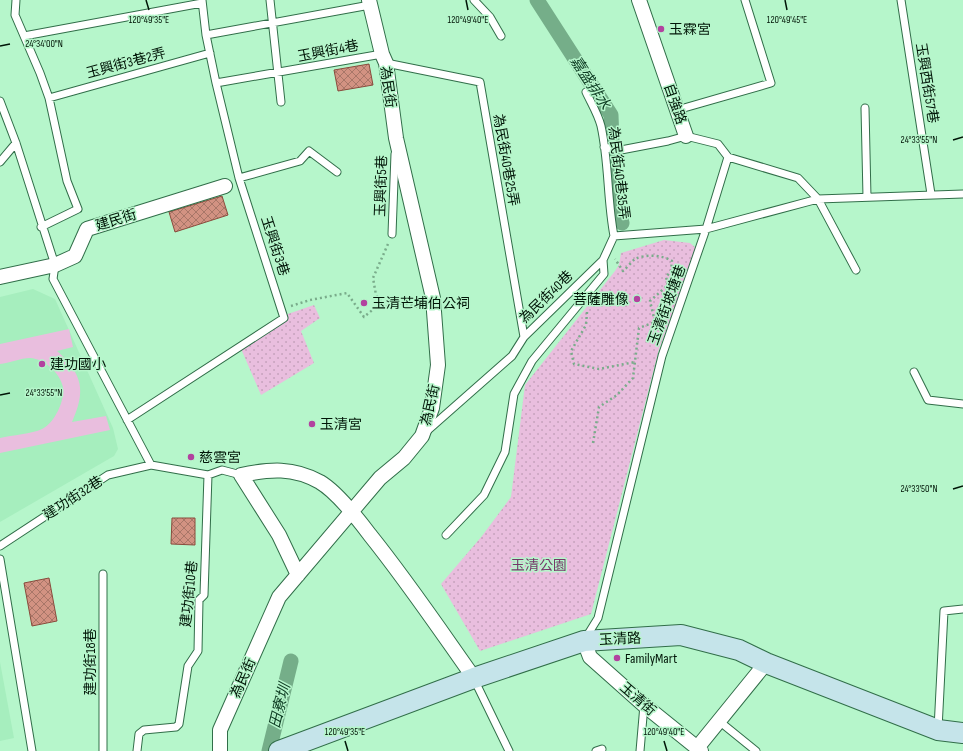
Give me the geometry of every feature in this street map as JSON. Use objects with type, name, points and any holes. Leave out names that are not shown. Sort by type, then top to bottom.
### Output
[{"type":"street","name":"自強路","points":[[639,0],[686,136]]},
{"type":"street","name":"為民街","points":[[220,751],[220,730],[279,597],[380,478],[404,458],[422,436],[432,408],[438,365],[433,298],[396,138],[384,58],[369,2]]},
{"type":"street","name":"建民街","points":[[0,277],[55,265],[75,256],[87,229],[225,186]]},
{"type":"street","name":"建功街32巷","points":[[241,475],[280,469],[300,474],[322,483],[352,512],[404,578],[474,678]]},
{"type":"street","points":[[241,475],[279,535],[298,575]]},
{"type":"street","name":"玉清路","points":[[284,750],[474,678],[584,641],[681,635],[739,650],[766,663],[938,730],[963,733]]},
{"type":"street","name":"玉清街","points":[[584,641],[590,657],[644,705],[699,749]]},
{"type":"street","points":[[699,749],[719,721],[766,663]]},
{"type":"lane","points":[[16,0],[15,15],[49,98],[67,181],[78,209],[41,227]]},
{"type":"lane","points":[[270,0],[271,23],[281,102]]},
{"type":"lane","points":[[474,0],[490,17],[501,36]]},
{"type":"lane","points":[[677,110],[771,83],[745,0]]},
{"type":"lane","name":"玉興西街57巷","points":[[901,0],[931,194]]},
{"type":"lane","points":[[24,36],[202,1]]},
{"type":"lane","name":"玉興街3巷","points":[[202,1],[206,35],[216,83],[239,178],[281,309]]},
{"type":"lane","points":[[206,35],[369,2]]},
{"type":"lane","name":"玉興街3巷2弄","points":[[49,98],[210,53]]},
{"type":"lane","name":"玉興街4巷","points":[[216,83],[384,58]]},
{"type":"lane","name":"為民街40巷25弄","points":[[384,58],[480,82],[524,337]]},
{"type":"lane","name":"為民街40巷35弄","points":[[586,92],[600,124],[604,147],[609,208],[614,236]]},
{"type":"lane","points":[[0,101],[16,143],[41,227],[55,265],[54,279],[151,465]]},
{"type":"lane","points":[[865,108],[867,196]]},
{"type":"lane","points":[[604,147],[621,150],[686,136]]},
{"type":"lane","name":"自強路","points":[[686,136],[718,144],[728,157]]},
{"type":"lane","name":"玉興街5巷","points":[[392,234],[396,138]]},
{"type":"lane","points":[[0,162],[16,143]]},
{"type":"lane","points":[[239,178],[300,161],[309,150],[337,172]]},
{"type":"lane","points":[[706,229],[728,157],[798,178],[818,199],[856,270]]},
{"type":"lane","points":[[614,236],[706,229],[818,199],[867,196],[963,194]]},
{"type":"lane","name":"玉清街坡塘巷","points":[[584,641],[598,618],[662,356],[706,229]]},
{"type":"lane","name":"為民街40巷","points":[[422,436],[512,356],[524,337],[603,260],[614,236]]},
{"type":"lane","points":[[446,535],[484,495],[505,452],[514,394],[532,361],[604,274],[603,260]]},
{"type":"lane","points":[[127,420],[284,318],[281,309]]},
{"type":"lane","points":[[914,372],[928,400],[963,404]]},
{"type":"lane","name":"建功街32巷","points":[[0,546],[108,475],[151,465],[208,474],[222,470],[241,475]]},
{"type":"lane","name":"建功街10巷","points":[[137,751],[139,734],[144,730],[176,727],[179,724],[188,666],[198,651],[199,600],[204,595],[208,474]]},
{"type":"lane","points":[[0,559],[32,751]]},
{"type":"lane","name":"建功街18巷","points":[[102,751],[103,574]]},
{"type":"lane","points":[[938,730],[944,611],[963,609]]},
{"type":"lane","points":[[474,678],[509,751]]},
{"type":"lane","points":[[640,751],[644,705]]},
{"type":"lane","points":[[719,721],[756,751]]},
{"type":"path","points":[[392,234],[373,278],[376,295],[386,307],[392,304],[414,304]]},
{"type":"path","points":[[593,443],[599,407],[617,395],[633,378],[639,328],[655,322],[650,301],[668,285],[666,277],[671,271],[672,261],[665,256],[635,259],[624,271],[609,248]]},
{"type":"path","points":[[281,309],[310,300],[347,293],[364,317],[382,302]]},
{"type":"path","points":[[587,312],[586,324],[571,351],[574,364],[598,369],[635,362]]},
{"type":"shaded area","name":"建功國小","points":[[33,289],[55,299],[113,428],[118,449],[114,456],[0,522],[0,297]]},
{"type":"shaded area","points":[[0,662],[14,738],[0,741]]},
{"type":"green space","name":"玉清公園","points":[[664,240],[690,243],[697,249],[659,349],[591,614],[480,651],[441,584],[482,536],[511,497],[525,385],[615,271],[619,265],[621,253]]},
{"type":"green space","points":[[314,305],[320,318],[301,331],[314,363],[261,395],[239,344],[282,316]]},
{"type":"green space","points":[[69,329],[73,347],[57,351],[72,367],[80,384],[79,401],[72,422],[106,416],[110,430],[0,453],[0,438],[33,432],[42,429],[51,422],[61,404],[63,387],[55,372],[46,364],[36,359],[26,358],[0,364],[0,344]]},
{"type":"building","points":[[369,64],[373,85],[338,91],[334,70]]},
{"type":"building","points":[[222,196],[228,215],[175,232],[169,212]]},
{"type":"building","points":[[172,518],[195,518],[195,545],[171,544]]},
{"type":"building","points":[[49,578],[57,621],[32,626],[24,583]]},
{"type":"waterway","name":"嘉盛排水","points":[[537,0],[611,115],[614,195],[622,223]]},
{"type":"waterway","name":"田寮圳","points":[[269,751],[291,661]]},
{"type":"place","name":"玉霖宮","points":[[661,29]]},
{"type":"place","name":"菩薩雕像","points":[[637,299]]},
{"type":"place","name":"玉清芒埔伯公祠","points":[[364,303]]},
{"type":"place","name":"建功國小","points":[[42,364]]},
{"type":"place","name":"玉清宮","points":[[312,424]]},
{"type":"place","name":"慈雲宮","points":[[191,457]]},
{"type":"place","name":"FamilyMart","points":[[617,658]]}]
